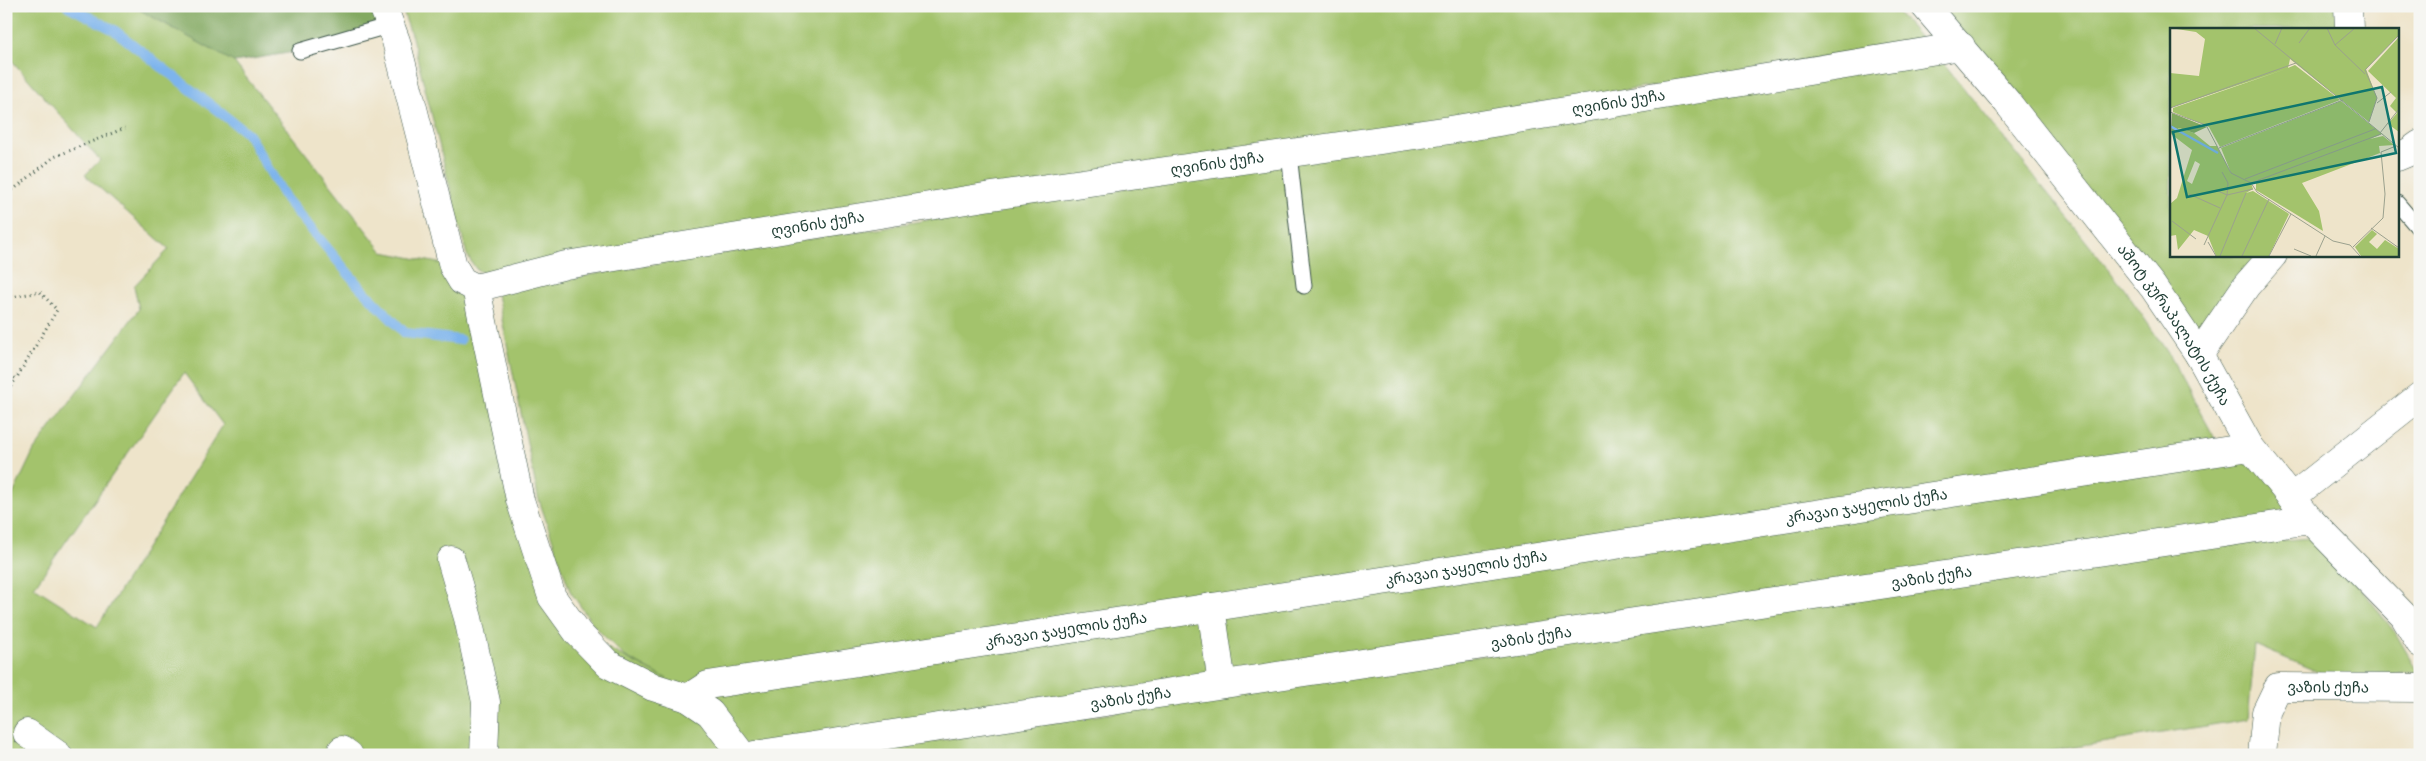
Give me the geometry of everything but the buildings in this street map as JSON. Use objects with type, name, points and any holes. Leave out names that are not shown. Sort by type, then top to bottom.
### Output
[{"type":"street","name":"აშოტ კურაპალატის ქუჩა","points":[[1925,6],[1961,46],[2152,287],[2200,355],[2250,447],[2310,520],[2404,616],[2420,643]]},
{"type":"street","points":[[2348,6],[2349,28]]},
{"type":"street","points":[[387,16],[453,266],[462,281],[476,288],[520,500],[552,597],[578,633],[608,664],[652,687],[688,698],[710,713],[742,755]]},
{"type":"street","name":"ღვინის ქუჩა","points":[[476,288],[566,264],[995,196],[1450,130],[1961,46]]},
{"type":"street","points":[[2398,157],[2410,152],[2420,144]]},
{"type":"street","points":[[2200,355],[2246,286],[2272,256]]},
{"type":"street","points":[[2291,498],[2420,396]]},
{"type":"street","name":"კრავაი ჯაყელის ქუჩა","points":[[688,698],[708,685],[2250,447]]},
{"type":"street","name":"ვაზის ქუჩა","points":[[754,755],[2310,520]]},
{"type":"street","points":[[451,560],[468,618],[486,702],[484,755]]},
{"type":"street","points":[[1211,607],[1222,684]]},
{"type":"street","name":"ვაზის ქუჩა","points":[[2262,755],[2266,712],[2278,687],[2420,688]]},
{"type":"street","points":[[26,733],[58,755]]},
{"type":"lane","points":[[300,51],[387,16]]},
{"type":"lane","points":[[1289,154],[1304,286]]},
{"type":"lane","points":[[2398,204],[2420,230]]},
{"type":"path","points":[[7,195],[54,157],[125,128]]},
{"type":"path","points":[[6,298],[40,292],[57,310],[6,394]]},
{"type":"path","points":[[6,372],[16,378]]},
{"type":"green space","points":[[6,6],[133,6],[234,62],[383,252],[453,266],[462,281],[520,500],[578,633],[667,679],[624,656],[594,626],[570,591],[538,497],[496,290],[1938,56],[2125,290],[2170,356],[2219,446],[2250,447],[2310,520],[754,755],[6,755],[6,509],[34,450],[139,309],[134,286],[169,249],[85,175],[100,160],[6,54]],"holes":[[[184,373],[223,425],[97,627],[34,587]]]},
{"type":"green space","points":[[133,6],[383,6],[391,25],[300,51],[234,62]]},
{"type":"green space","points":[[401,6],[1892,6],[1924,42],[489,276],[476,269],[467,255],[412,37]]},
{"type":"green space","points":[[1925,6],[2348,6],[2349,28],[2170,28],[2170,256],[2272,256],[2199,355]]},
{"type":"green space","points":[[2322,537],[2396,634],[2418,672],[2334,679],[2255,645],[2248,719],[2027,755],[843,755],[2162,550]]},
{"type":"waterway","points":[[68,6],[114,30],[248,134],[286,199],[358,285],[405,333],[460,340]]}]
